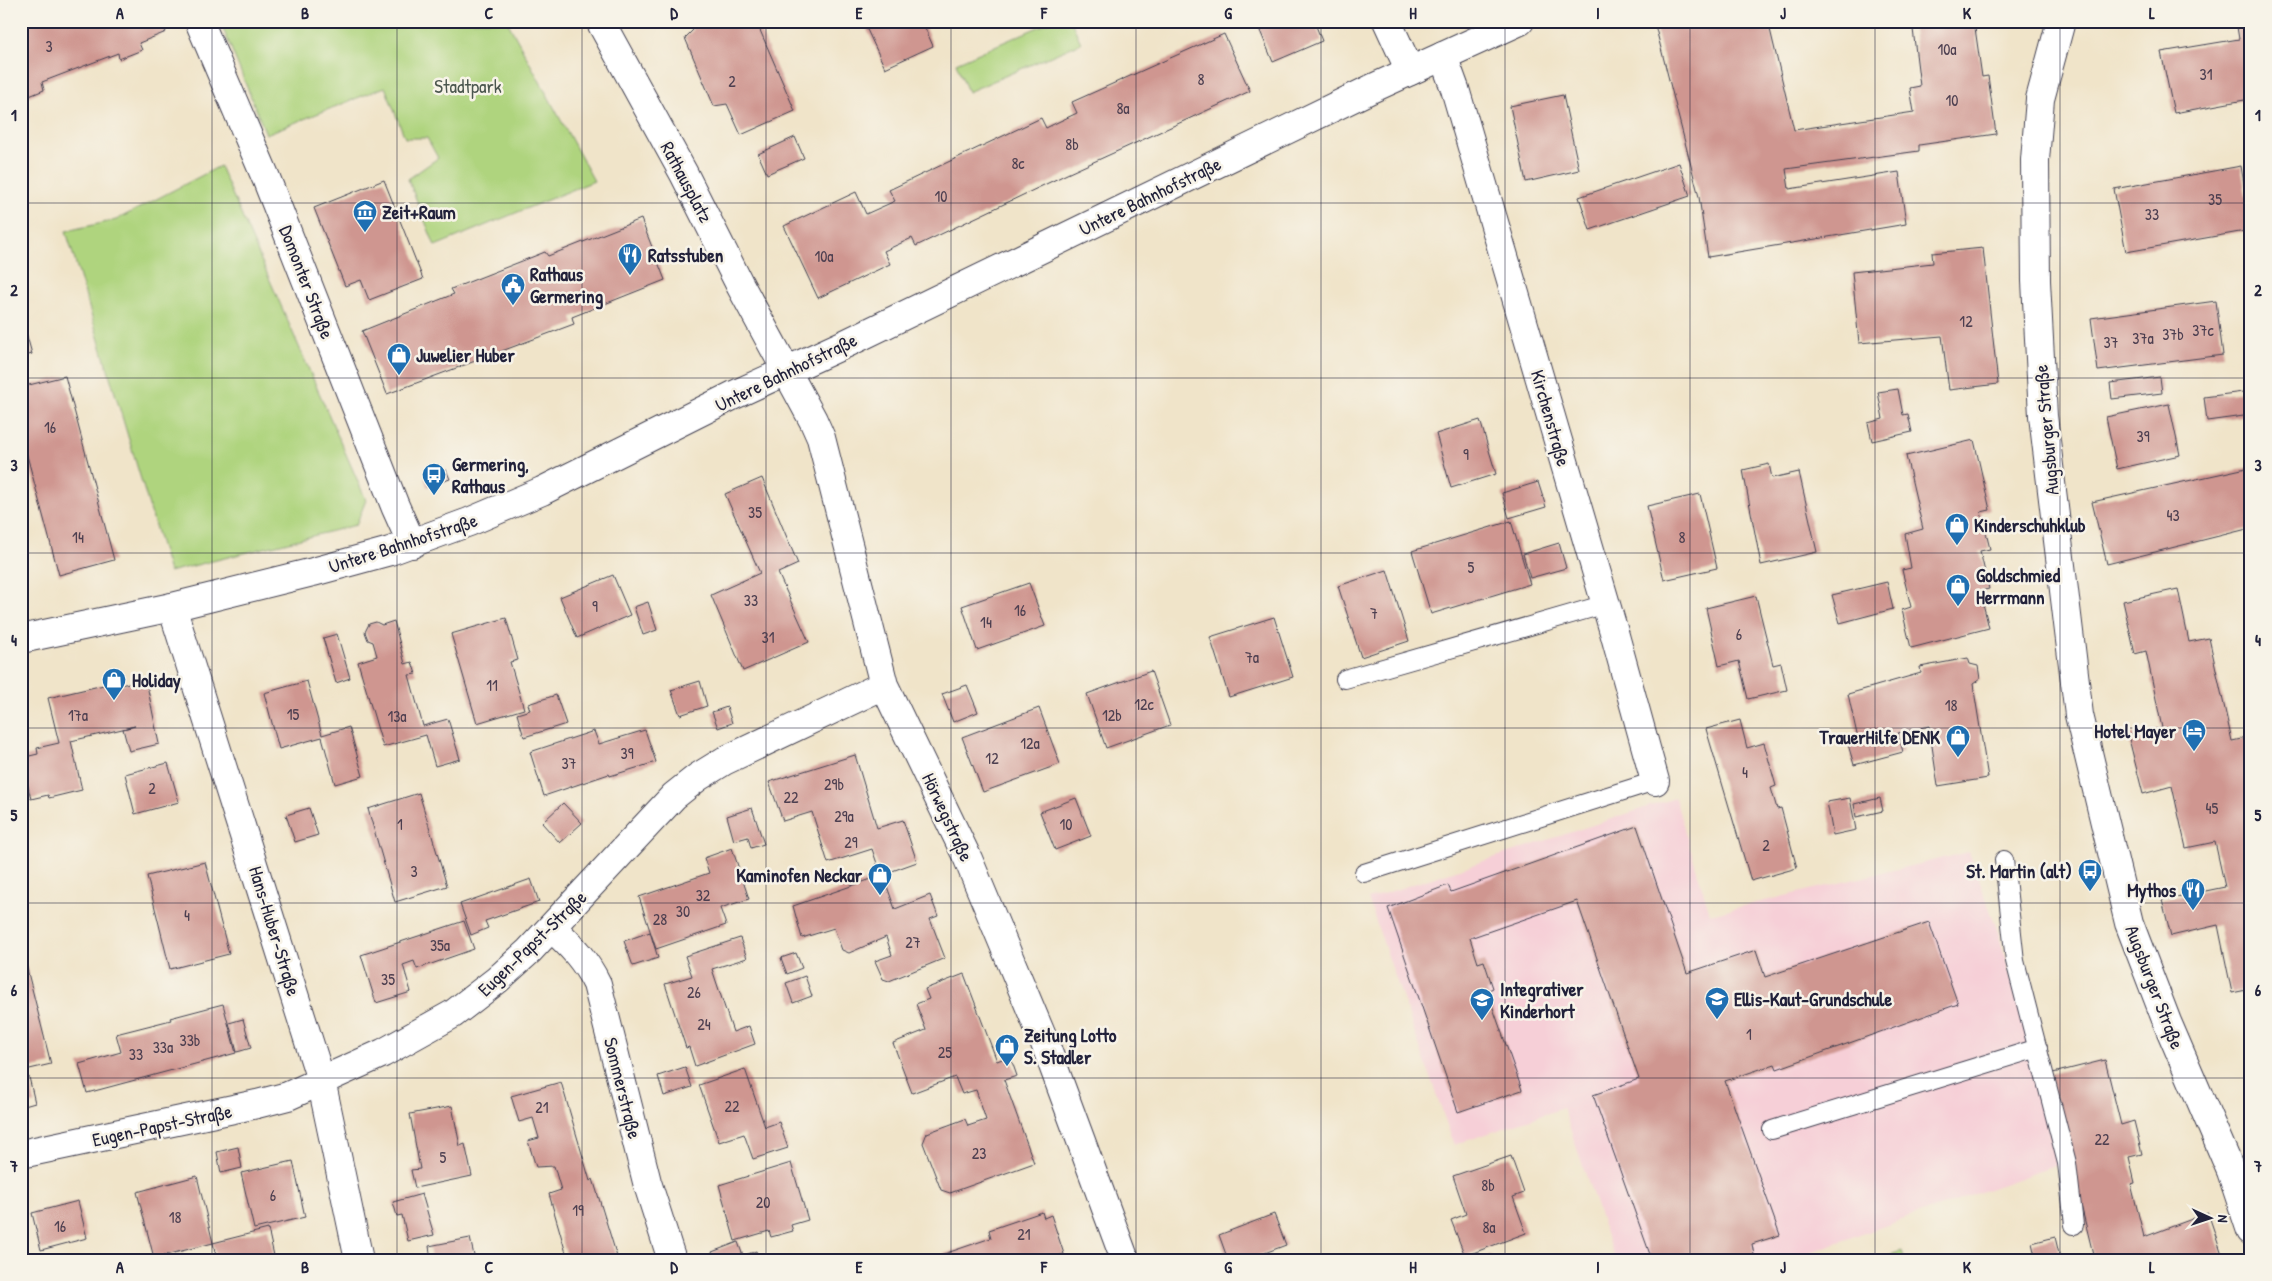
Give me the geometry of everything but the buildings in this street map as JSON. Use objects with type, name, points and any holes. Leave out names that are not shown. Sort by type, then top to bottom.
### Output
[{"type":"street","name":"Domonter Straße","points":[[199,21],[274,173],[412,544]]},
{"type":"street","points":[[1387,21],[1410,71]]},
{"type":"street","name":"Untere Bahnhofstraße","points":[[21,639],[172,607],[313,572],[412,544],[469,522],[542,490],[1410,71],[1520,21]]},
{"type":"street","name":"Augsburger Straße","points":[[2061,21],[2040,99],[2036,160],[2036,281],[2043,416],[2079,715],[2129,923],[2167,1022],[2231,1172],[2251,1231]]},
{"type":"street","name":"Rathausplatz","points":[[604,23],[740,285],[788,371]]},
{"type":"street","name":"Kirchenstraße","points":[[1442,56],[1455,89],[1606,604],[1655,781]]},
{"type":"street","name":"Hörwegstraße","points":[[788,371],[821,438],[884,685],[968,859],[1044,1040],[1124,1260]]},
{"type":"street","name":"Hans-Huber-Straße","points":[[172,607],[321,1080],[359,1260]]},
{"type":"street","name":"Eugen-Papst-Straße","points":[[21,1154],[288,1096],[383,1053],[453,1014],[497,980],[552,928],[674,796],[698,777],[724,761],[884,685]]},
{"type":"street","name":"Sommerstraße","points":[[552,928],[575,949],[590,970],[597,984],[647,1182],[672,1260]]},
{"type":"lane","points":[[1345,679],[1606,604]]},
{"type":"lane","points":[[1364,873],[1655,781]]},
{"type":"lane","points":[[2004,860],[2015,961],[2067,1163],[2074,1225]]},
{"type":"lane","points":[[1772,1130],[2038,1048]]},
{"type":"shaded area","name":"Ellis-Kaut-Grundschule","points":[[1675,798],[1710,914],[1969,852],[1998,932],[2063,1163],[1788,1260],[1615,1260],[1563,1108],[1454,1145],[1368,899]]},
{"type":"green space","name":"Stadtpark","points":[[220,21],[507,21],[594,181],[435,246],[408,179],[438,158],[427,138],[405,138],[385,87],[266,134]]},
{"type":"green space","points":[[1052,21],[1071,21],[1081,43],[968,92],[956,63]]},
{"type":"green space","points":[[220,166],[366,500],[356,525],[169,572],[66,231],[116,220]]},
{"type":"green space","points":[[1902,1251],[1905,1260],[1874,1260]]},
{"type":"place","name":"Zeit+Raum","points":[[365,233]]},
{"type":"place","name":"Ratsstuben","points":[[630,276]]},
{"type":"place","name":"Rathaus Germering","points":[[513,306]]},
{"type":"place","name":"Juwelier Huber","points":[[399,376]]},
{"type":"place","name":"Germering, Rathaus","points":[[434,496]]},
{"type":"place","name":"Kinderschuhklub","points":[[1957,546]]},
{"type":"place","name":"Goldschmied Herrmann","points":[[1958,607]]},
{"type":"place","name":"Holiday","points":[[114,701]]},
{"type":"place","name":"Hotel Mayer","points":[[2194,752]]},
{"type":"place","name":"TrauerHilfe DENK","points":[[1958,758]]},
{"type":"place","name":"St. Martin (alt)","points":[[2090,892]]},
{"type":"place","name":"Kaminofen Neckar","points":[[880,896]]},
{"type":"place","name":"Mythos","points":[[2193,911]]},
{"type":"place","name":"Ellis-Kaut-Grundschule","points":[[1717,1020]]},
{"type":"place","name":"Integrativer Kinderhort","points":[[1482,1021]]},
{"type":"place","name":"Zeitung Lotto S. Stadler","points":[[1007,1067]]}]
